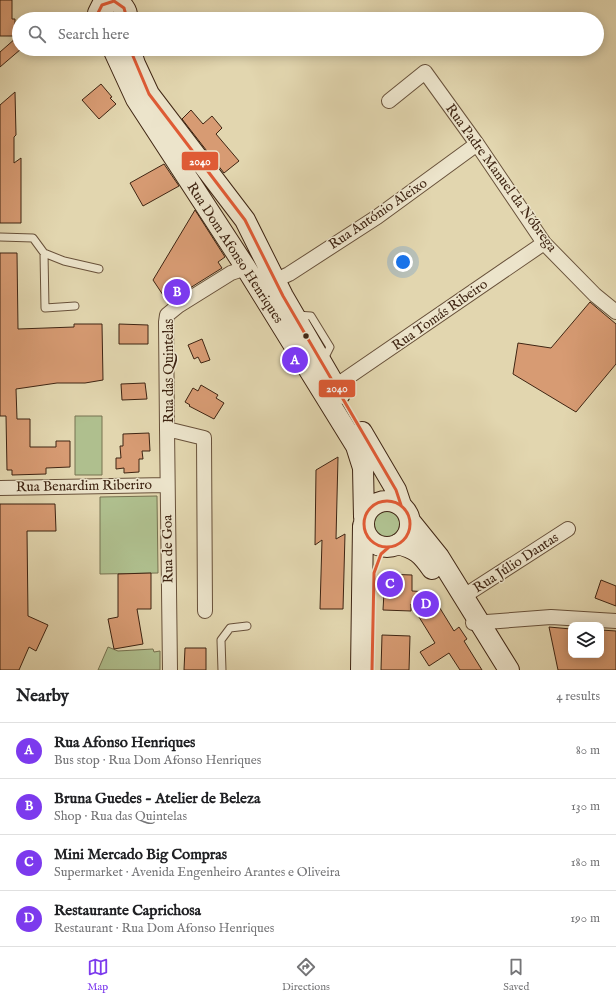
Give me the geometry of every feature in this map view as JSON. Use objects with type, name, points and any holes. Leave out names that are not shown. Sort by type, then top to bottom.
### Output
[{"type":"main road","name":"Rua Dom Afonso Henriques","points":[[116,56],[136,98],[244,265],[276,293],[294,315],[322,363],[330,390],[396,490],[406,513],[439,557],[464,596],[475,623],[500,670]]},
{"type":"main road","name":"Rua Dom Afonso Henriques","points":[[132,56],[149,94],[238,210],[251,230],[261,251],[276,293],[330,390],[362,460],[365,533],[375,544],[414,548],[420,553],[475,623],[509,670]]},
{"type":"main road","points":[[244,265],[250,252],[261,251]]},
{"type":"main road","points":[[361,670],[364,521],[373,504],[380,501],[395,502],[406,513],[407,534],[381,554],[374,573],[372,670]]},
{"type":"street","name":"Rua Padre Manuel da Nóbrega","points":[[389,101],[425,72],[477,144],[544,243],[595,295],[616,312]]},
{"type":"street","name":"Rua António Aleixo","points":[[276,293],[289,274],[377,217],[477,144]]},
{"type":"street","name":"Rua Tomás Ribeiro","points":[[330,390],[544,243]]},
{"type":"street","name":"Rua das Quintelas","points":[[205,611],[204,438],[167,429],[167,315],[178,306],[244,265]]},
{"type":"street","name":"Rua de Goa","points":[[167,429],[170,670]]},
{"type":"street","name":"Rua Benardim Riberiro","points":[[0,488],[167,485]]},
{"type":"street","name":"Rua Júlio Dantas","points":[[464,596],[568,529]]},
{"type":"street","points":[[475,623],[551,617],[616,621]]},
{"type":"lane","points":[[0,237],[33,238],[44,253],[64,261],[99,269]]},
{"type":"lane","points":[[44,253],[45,308],[75,306]]},
{"type":"lane","points":[[222,670],[221,640],[230,628],[247,626]]},
{"type":"green space","points":[[75,416],[102,416],[102,475],[75,475]]},
{"type":"green space","points":[[157,496],[158,573],[100,574],[100,497]]},
{"type":"green space","points":[[387,507],[399,512],[404,524],[399,536],[387,541],[375,536],[370,524],[375,512]]},
{"type":"green space","points":[[108,647],[118,651],[153,649],[154,652],[160,651],[160,670],[98,670]]},
{"type":"building","points":[[0,0],[12,0],[12,36],[0,36]]},
{"type":"building","points":[[12,42],[13,56],[0,67],[0,52]]},
{"type":"building","points":[[101,84],[116,104],[99,119],[82,100]]},
{"type":"building","points":[[15,92],[16,135],[14,137],[14,163],[21,158],[21,223],[0,223],[0,105]]},
{"type":"building","points":[[191,110],[203,124],[212,116],[222,128],[216,134],[239,161],[224,173],[182,119]]},
{"type":"building","points":[[164,164],[179,186],[143,206],[130,183]]},
{"type":"building","points":[[195,210],[225,257],[218,262],[222,268],[174,298],[169,291],[163,295],[153,280]]},
{"type":"building","points":[[0,253],[17,253],[18,329],[74,327],[74,324],[102,324],[103,380],[85,383],[57,383],[16,389],[17,419],[30,419],[30,447],[56,447],[56,441],[70,441],[70,467],[46,468],[46,474],[12,475],[12,470],[7,470],[6,416],[0,416]]},
{"type":"building","points":[[590,302],[616,324],[616,364],[576,412],[513,374],[518,343],[551,348]]},
{"type":"building","points":[[119,324],[148,325],[148,344],[119,344]]},
{"type":"building","points":[[202,339],[210,360],[201,363],[198,357],[194,359],[188,345]]},
{"type":"building","points":[[145,383],[147,399],[122,400],[121,384]]},
{"type":"building","points":[[201,385],[218,395],[216,398],[224,403],[214,419],[189,406],[190,405],[185,402],[193,388],[198,391]]},
{"type":"building","points":[[149,433],[150,451],[142,451],[143,459],[139,459],[139,472],[124,473],[124,468],[116,469],[116,458],[121,458],[120,446],[123,446],[123,434]]},
{"type":"building","points":[[338,457],[336,539],[345,534],[343,609],[320,609],[322,540],[315,545],[316,470]]},
{"type":"building","points":[[0,504],[55,504],[56,531],[27,531],[28,616],[48,625],[36,651],[29,647],[19,670],[0,670]]},
{"type":"building","points":[[151,573],[151,609],[137,609],[143,644],[114,649],[108,619],[118,617],[118,574]]},
{"type":"building","points":[[385,574],[412,575],[412,591],[430,592],[454,631],[459,627],[467,639],[464,641],[482,670],[460,670],[449,653],[429,666],[420,652],[435,643],[411,604],[411,611],[383,610]]},
{"type":"building","points":[[601,580],[616,586],[616,606],[595,598]]},
{"type":"building","points":[[549,627],[568,629],[568,658],[604,658],[604,630],[616,631],[616,670],[558,670]]},
{"type":"building","points":[[382,635],[410,636],[409,670],[381,670]]},
{"type":"building","points":[[185,648],[206,648],[206,670],[184,670]]},
{"type":"transit line","name":"2040","points":[[98,12],[102,5],[114,1],[124,8],[125,12]]},
{"type":"transit line","name":"2040","points":[[133,56],[149,94],[245,220],[283,296],[396,490],[401,505]]},
{"type":"transit line","name":"2040","points":[[382,501],[392,501],[400,505],[406,511],[410,519],[410,524],[410,529],[406,537],[400,543],[392,547],[382,547],[374,543],[368,537],[364,529],[364,519],[368,511],[374,505],[382,501]]},
{"type":"transit line","name":"2040","points":[[372,670],[374,573],[381,554],[389,547]]},
{"type":"place","name":"Bruna Guedes - Atelier de Beleza","points":[[177,292]]},
{"type":"place","name":"Rua Afonso Henriques","points":[[295,360]]},
{"type":"place","name":"Mini Mercado Big Compras","points":[[390,584]]},
{"type":"place","name":"Restaurante Caprichosa","points":[[426,604]]}]
